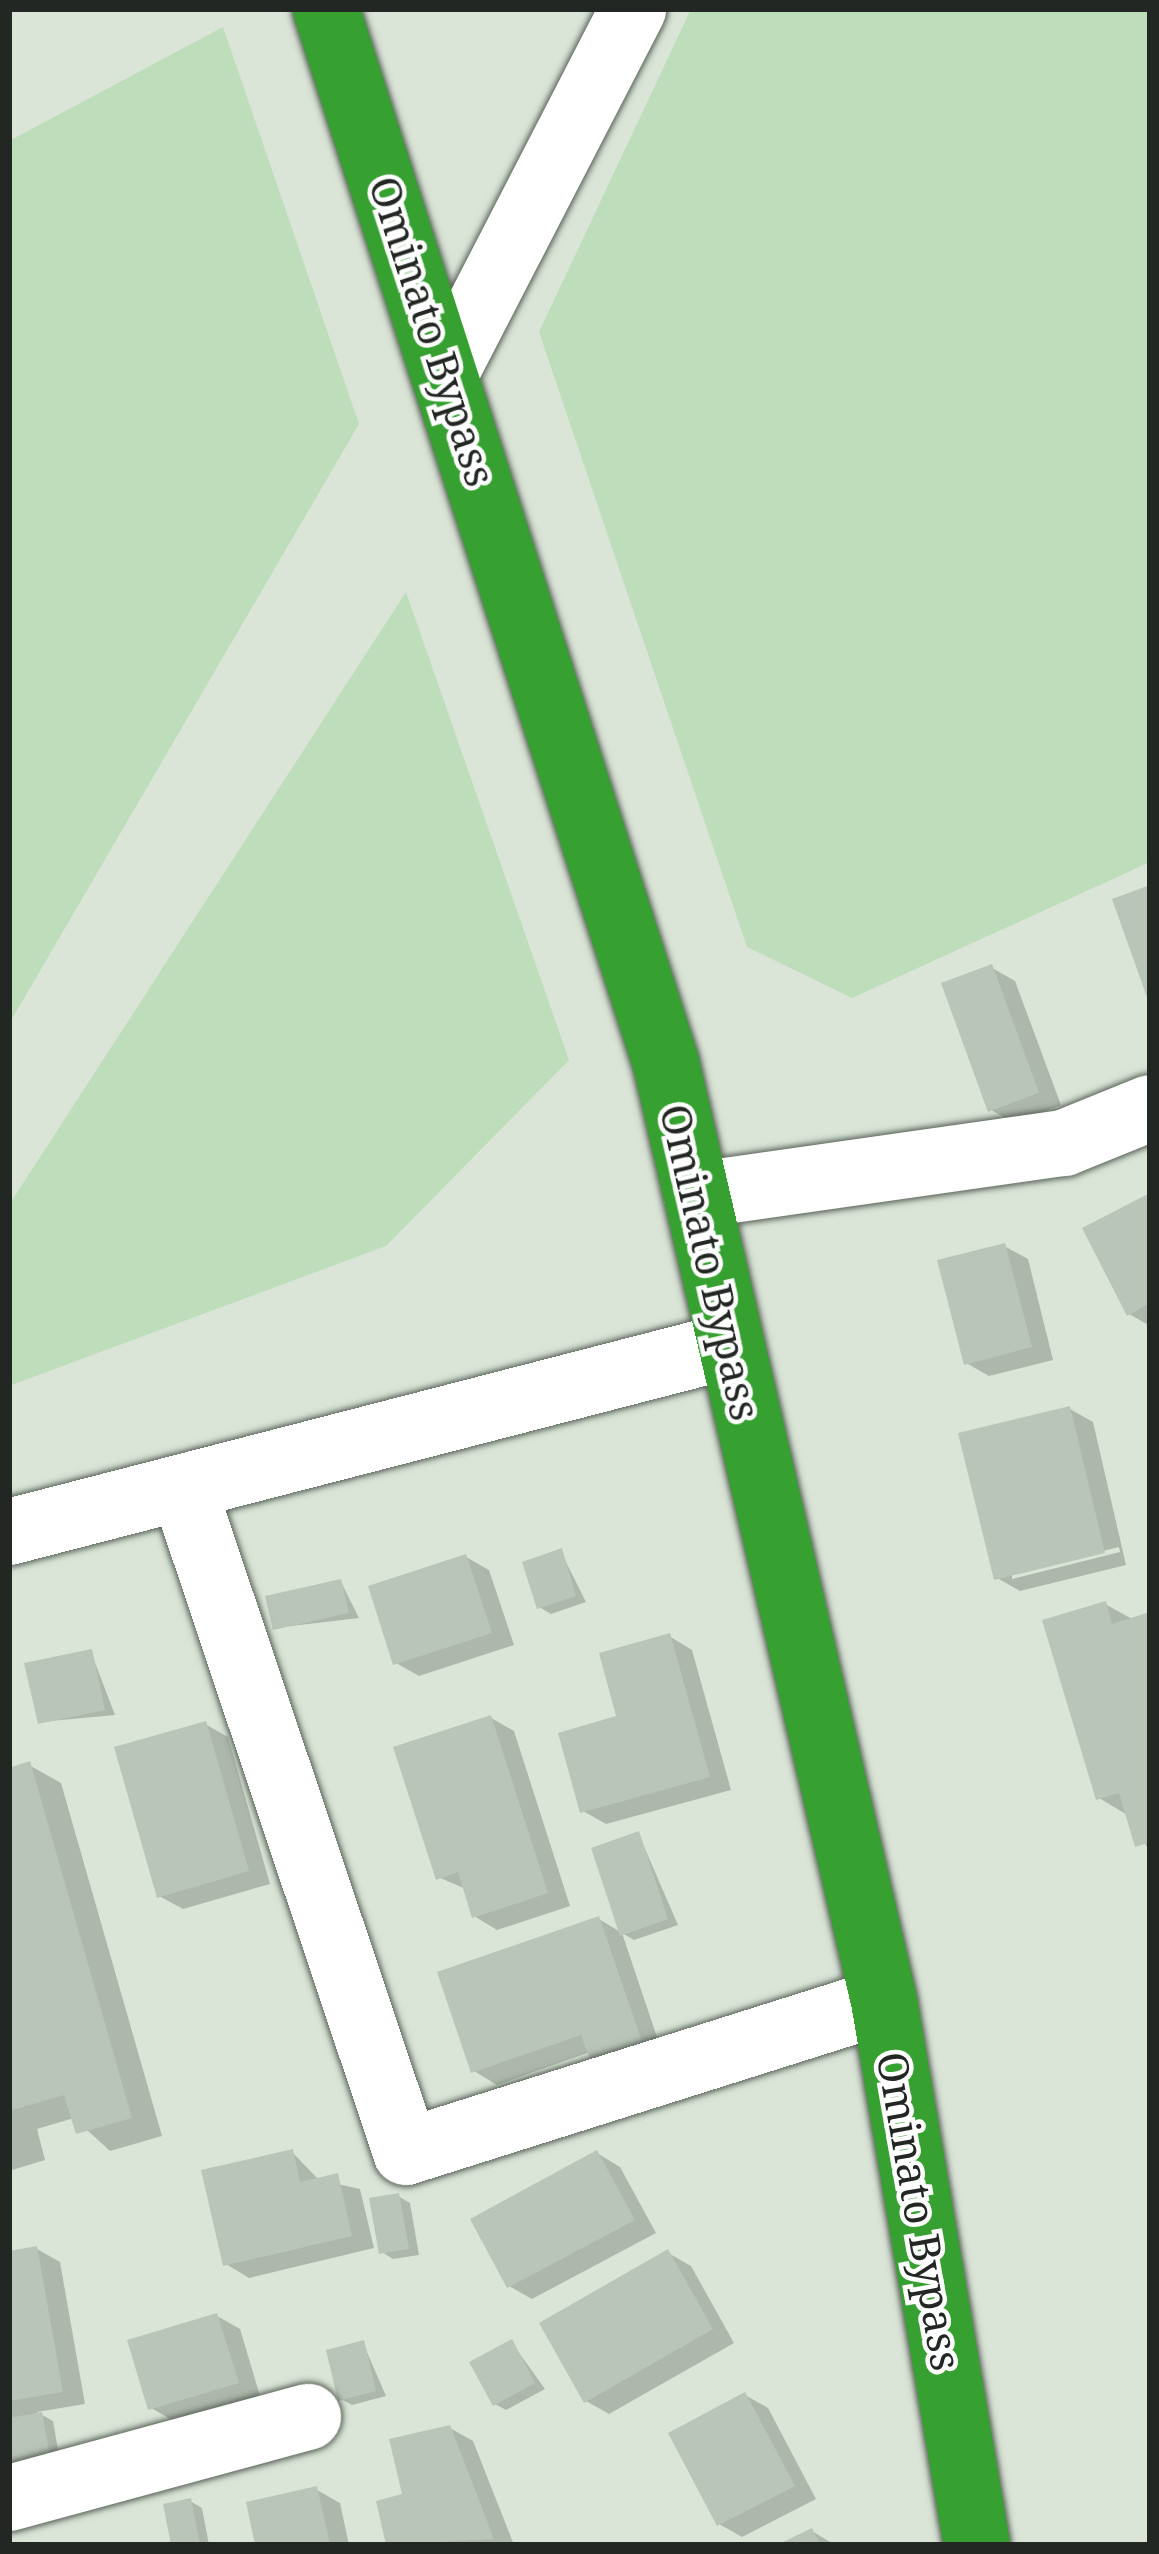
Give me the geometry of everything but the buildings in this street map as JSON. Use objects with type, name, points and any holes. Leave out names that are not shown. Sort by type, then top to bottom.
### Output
[{"type":"highway","name":"Ominato Bypass","points":[[326,9],[447,370],[666,1063],[728,1346],[884,2002],[977,2545]]},
{"type":"street","points":[[447,370],[633,9]]},
{"type":"street","points":[[697,1195],[1064,1144],[1150,1108]]},
{"type":"street","points":[[9,1532],[728,1346]]},
{"type":"street","points":[[184,1490],[406,2152],[884,2002]]},
{"type":"street","points":[[9,2498],[308,2417]]},
{"type":"green space","points":[[691,9],[1150,9],[1150,862],[852,998],[747,947],[539,332]]},
{"type":"green space","points":[[223,27],[359,424],[9,1024],[9,141]]},
{"type":"green space","points":[[406,592],[569,1060],[386,1246],[9,1386],[9,1205]]}]
